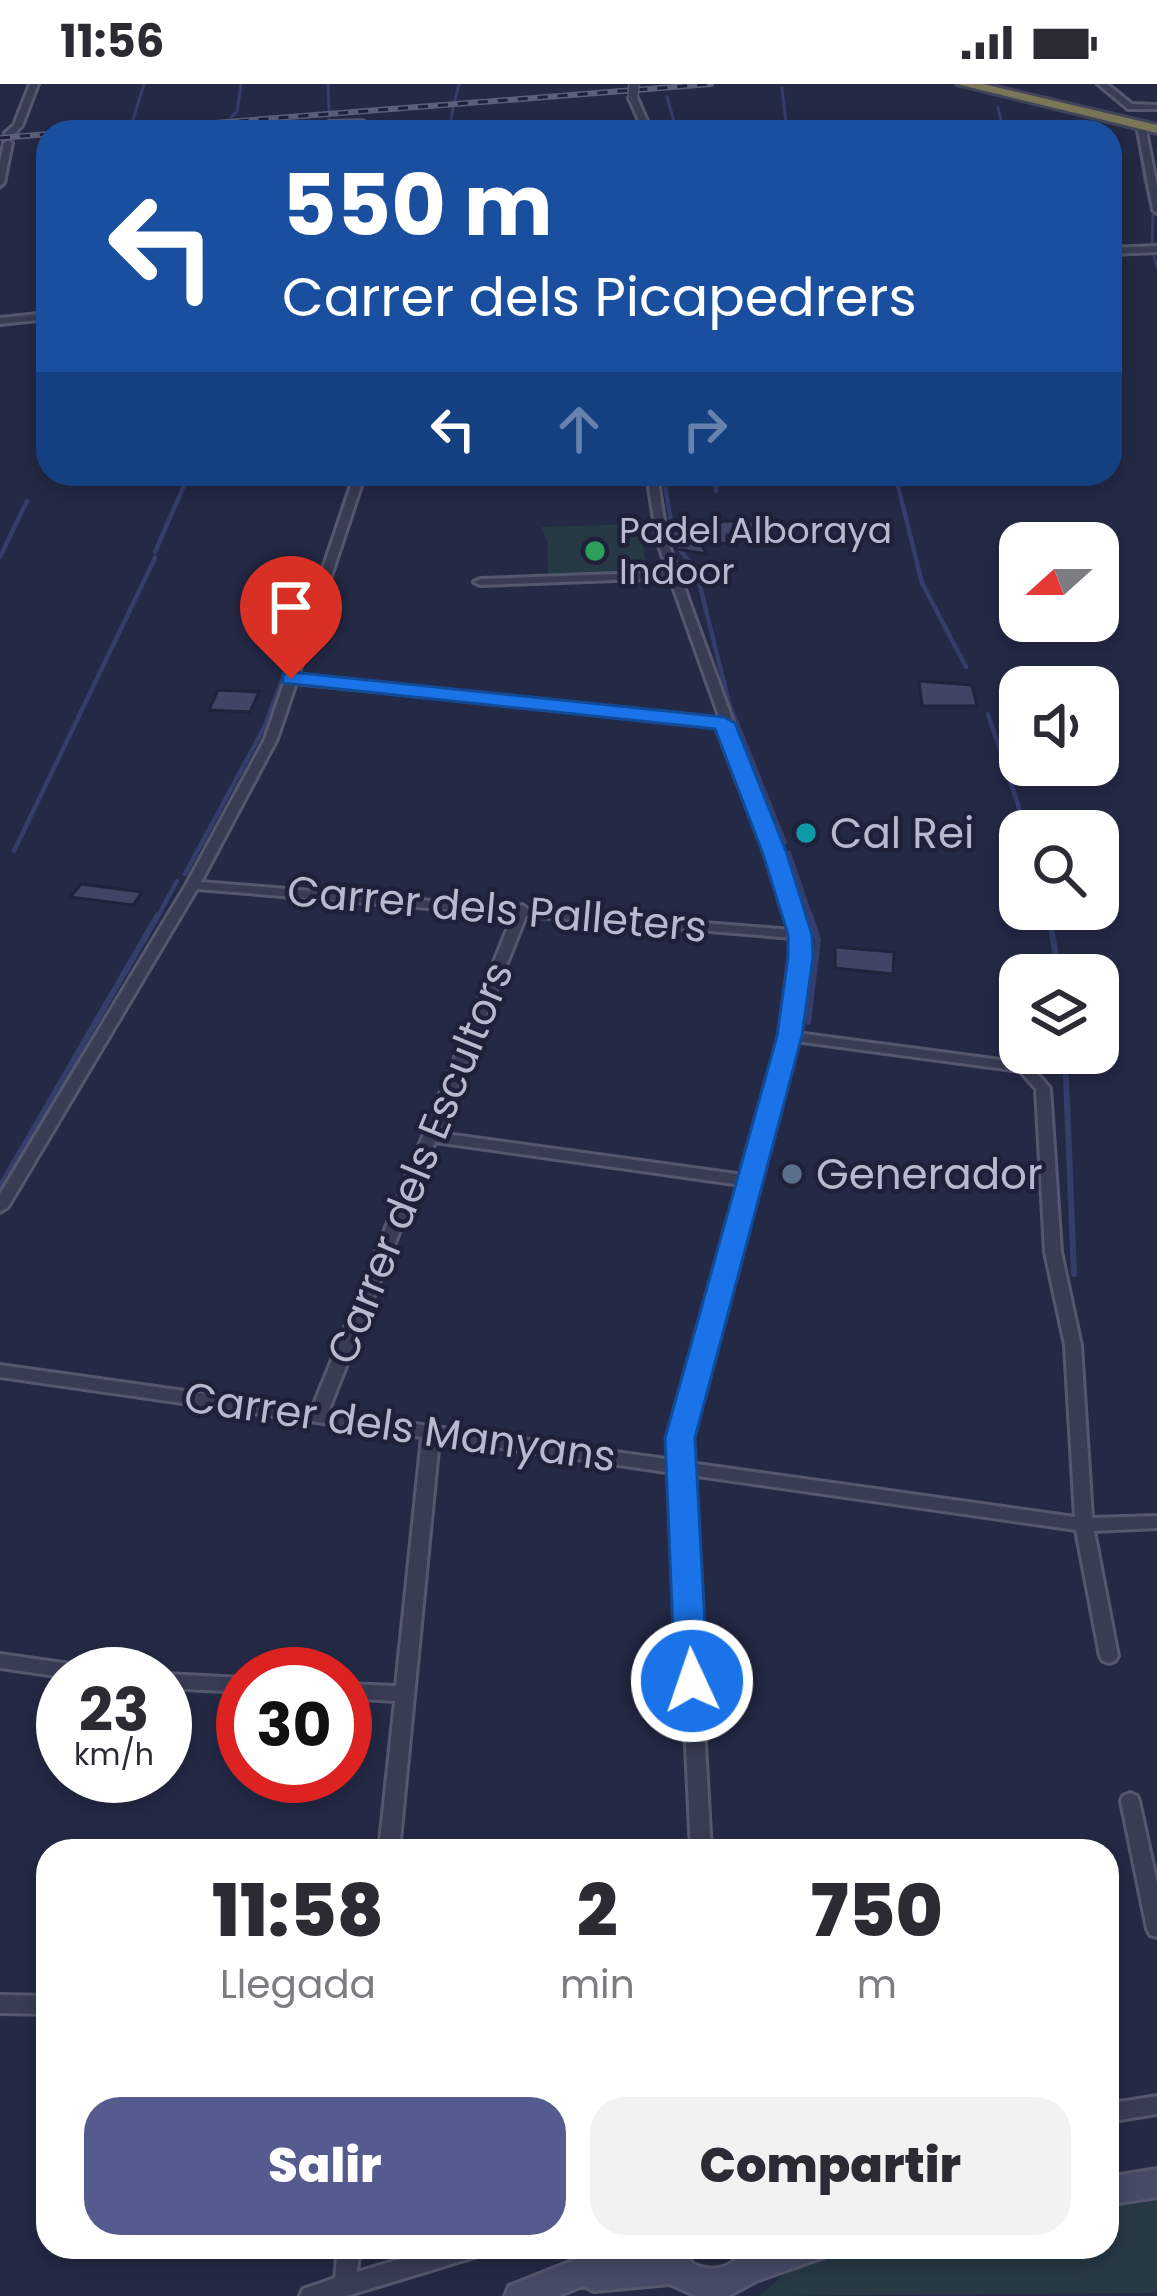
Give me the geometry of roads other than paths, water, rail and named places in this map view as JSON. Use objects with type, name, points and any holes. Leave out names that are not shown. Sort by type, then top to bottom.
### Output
[{"type":"highway","points":[[964,84],[1104,120]]},
{"type":"highway","points":[[1007,84],[1157,117]]},
{"type":"main road","points":[[1119,2189],[1157,2183]]},
{"type":"main road","points":[[520,2296],[618,2259]]},
{"type":"main road","points":[[578,2278],[678,2274],[721,2294],[742,2284],[756,2259]]},
{"type":"street","points":[[0,183],[8,139],[34,84]]},
{"type":"street","points":[[634,84],[633,98],[643,120]]},
{"type":"street","points":[[1102,84],[1130,107],[1157,107]]},
{"type":"street","points":[[1150,132],[1157,210]]},
{"type":"street","points":[[1122,250],[1157,249]]},
{"type":"street","points":[[0,321],[36,317]]},
{"type":"street","points":[[0,1207],[194,884],[271,739],[357,486]]},
{"type":"street","points":[[654,486],[662,540],[800,935],[789,1036],[680,1438],[700,1839]]},
{"type":"street","points":[[480,582],[674,575]]},
{"type":"street","points":[[291,679],[724,723]]},
{"type":"street","name":"Carrer dels Palleters","points":[[194,884],[800,935]]},
{"type":"street","name":"Carrer dels Escultors","points":[[319,1416],[522,909]]},
{"type":"street","points":[[789,1036],[1024,1066],[1042,1088],[1053,1252],[1073,1345],[1084,1525],[1108,1656]]},
{"type":"street","points":[[431,1137],[750,1181]]},
{"type":"street","name":"Carrer dels Manyans","points":[[0,1371],[1084,1525],[1157,1522]]},
{"type":"street","points":[[390,1839],[431,1432]]},
{"type":"street","points":[[0,1661],[36,1666]]},
{"type":"street","points":[[372,1692],[405,1694]]},
{"type":"street","points":[[1130,1801],[1157,1929]]},
{"type":"street","points":[[0,2004],[36,2006]]},
{"type":"street","points":[[1119,2111],[1157,2104]]},
{"type":"street","points":[[345,2286],[348,2259]]},
{"type":"street","points":[[314,2295],[435,2259]]},
{"type":"waterway","points":[[133,120],[144,84]]},
{"type":"waterway","points":[[231,117],[237,112],[241,84]]},
{"type":"waterway","points":[[328,84],[329,110]]},
{"type":"waterway","points":[[455,100],[459,84]]},
{"type":"waterway","points":[[782,88],[786,120]]},
{"type":"waterway","points":[[667,97],[674,120]]},
{"type":"waterway","points":[[451,120],[453,108]]},
{"type":"waterway","points":[[998,108],[1001,120]]},
{"type":"waterway","points":[[0,189],[12,142]]},
{"type":"waterway","points":[[1140,148],[1145,183]]},
{"type":"waterway","points":[[1146,187],[1153,212],[1152,247]]},
{"type":"waterway","points":[[1153,252],[1157,267]]},
{"type":"waterway","points":[[155,552],[184,486]]},
{"type":"waterway","points":[[331,545],[349,486]]},
{"type":"waterway","points":[[665,486],[672,527]]},
{"type":"waterway","points":[[716,486],[716,491]]},
{"type":"waterway","points":[[898,486],[922,583],[966,667]]},
{"type":"waterway","points":[[0,557],[27,501]]},
{"type":"waterway","points":[[680,550],[696,570],[729,703],[785,843]]},
{"type":"waterway","points":[[14,851],[155,558]]},
{"type":"waterway","points":[[185,874],[264,728],[314,595]]},
{"type":"waterway","points":[[988,714],[1020,810]]},
{"type":"waterway","points":[[789,853],[810,916]]},
{"type":"waterway","points":[[157,918],[177,881]]},
{"type":"waterway","points":[[0,1187],[158,915]]},
{"type":"waterway","points":[[808,1022],[818,940],[810,916]]},
{"type":"waterway","points":[[1052,930],[1056,954]]},
{"type":"waterway","points":[[1066,1074],[1074,1274]]},
{"type":"railway","points":[[252,120],[711,84]]},
{"type":"railway","points":[[0,138],[36,135]]},
{"type":"place","name":"Padel Alboraya Indoor","points":[[595,551]]},
{"type":"place","name":"Cal Rei","points":[[806,833]]},
{"type":"place","name":"Generador","points":[[792,1174]]}]
